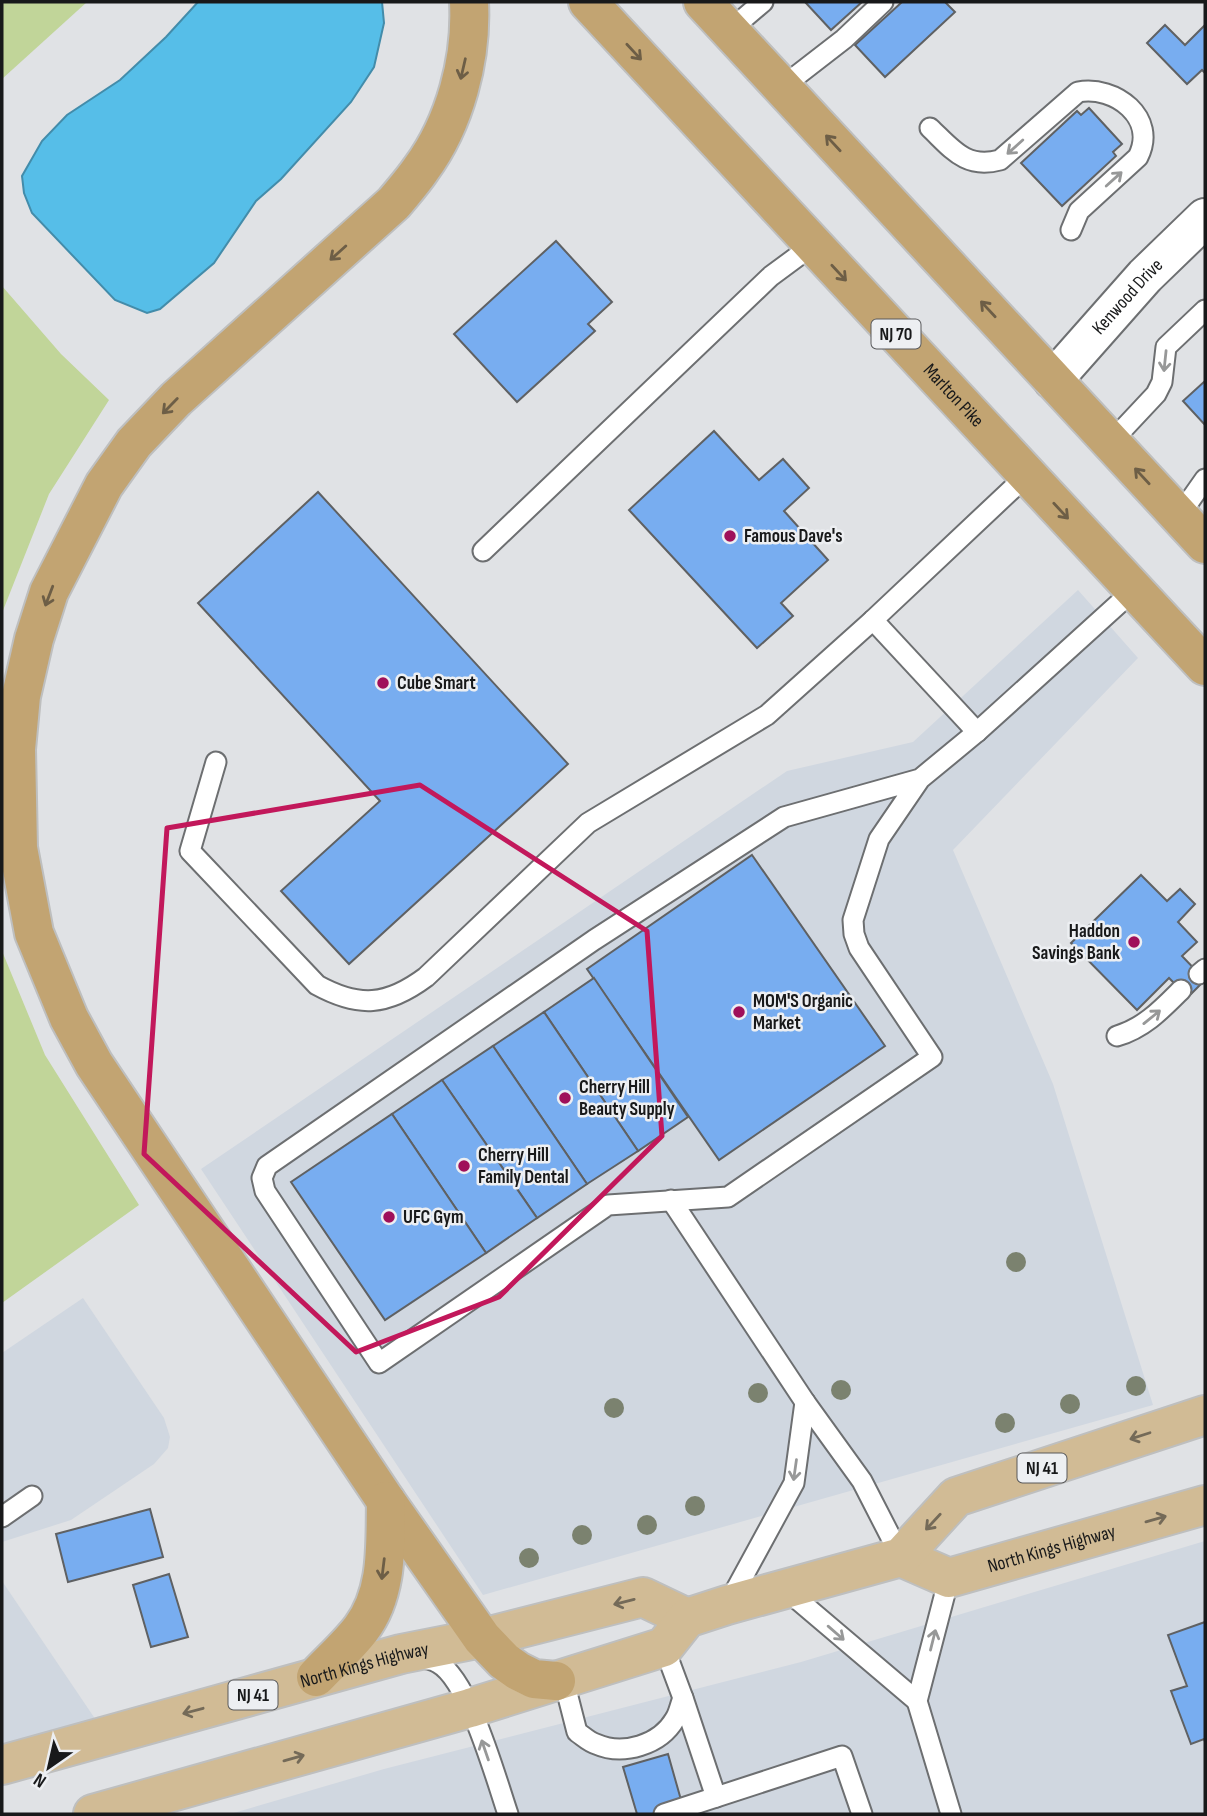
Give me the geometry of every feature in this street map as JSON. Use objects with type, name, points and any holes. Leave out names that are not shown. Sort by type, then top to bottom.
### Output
[{"type":"highway","points":[[469,2],[469,44],[457,97],[442,135],[422,168],[394,202],[176,399],[134,443],[104,485],[49,592],[34,639],[22,696],[16,748],[18,848],[34,933],[69,1018],[94,1064],[386,1501],[482,1638],[503,1661],[518,1671],[534,1679],[556,1681]]},
{"type":"highway","name":"Marlton Pike","points":[[588,2],[1205,666]]},
{"type":"highway","points":[[703,2],[1205,544]]},
{"type":"highway","points":[[316,1677],[361,1629],[372,1612],[384,1570],[386,1501]]},
{"type":"main road","name":"NJ 41","points":[[901,1557],[956,1497],[1205,1415]]},
{"type":"main road","name":"North Kings Highway","points":[[949,1578],[1205,1505]]},
{"type":"main road","points":[[93,1814],[161,1805],[556,1681],[676,1633],[727,1605],[784,1588],[901,1557],[949,1578]]},
{"type":"main road","name":"North Kings Highway","points":[[2,1765],[401,1654],[482,1638],[643,1597],[676,1633]]},
{"type":"street","name":"Kenwood Drive","points":[[1053,380],[1145,276],[1205,218]]},
{"type":"lane","points":[[730,30],[763,2]]},
{"type":"lane","points":[[782,87],[844,39],[883,2]]},
{"type":"lane","points":[[930,128],[959,155],[971,162],[985,164],[1000,160],[1078,92],[1090,89],[1108,92],[1125,102],[1135,113],[1142,129],[1143,147],[1138,158],[1079,211],[1071,230]]},
{"type":"lane","points":[[483,551],[771,276],[813,245]]},
{"type":"lane","points":[[1111,442],[1156,394],[1162,382],[1166,346],[1205,310]]},
{"type":"lane","points":[[216,762],[190,851],[317,985],[338,996],[361,1002],[385,1000],[407,992],[426,977],[588,823],[767,715],[1027,475]]},
{"type":"lane","points":[[1179,516],[1205,479]]},
{"type":"lane","points":[[920,779],[784,817],[594,940],[267,1166],[262,1178],[265,1191],[379,1363],[608,1205],[728,1196],[932,1057],[859,948],[853,927],[878,839],[920,779],[1135,589]]},
{"type":"lane","points":[[873,620],[976,732]]},
{"type":"lane","points":[[1116,1035],[1132,1031],[1149,1021],[1181,990]]},
{"type":"lane","points":[[671,1200],[805,1402],[862,1481],[901,1557]]},
{"type":"lane","points":[[727,1605],[794,1483],[805,1402]]},
{"type":"lane","points":[[2,1517],[32,1496]]},
{"type":"lane","points":[[949,1578],[917,1701],[951,1814]]},
{"type":"lane","points":[[784,1588],[917,1701]]},
{"type":"lane","points":[[676,1633],[683,1698],[716,1797]]},
{"type":"lane","points":[[401,1654],[439,1663],[461,1688],[508,1814]]},
{"type":"lane","points":[[556,1681],[566,1689],[577,1732],[596,1744],[617,1749],[640,1746],[659,1736],[675,1720],[683,1698]]},
{"type":"lane","points":[[664,1814],[842,1756],[862,1814]]},
{"type":"highlighted area","points":[[420,785],[647,931],[662,1136],[499,1297],[356,1352],[144,1154],[167,828]]},
{"type":"shaded area","points":[[1078,590],[1138,658],[953,850],[1053,1084],[1153,1405],[483,1595],[201,1169],[787,771],[913,742]]},
{"type":"shaded area","points":[[83,1298],[164,1418],[170,1437],[168,1448],[154,1464],[71,1520],[2,1542],[2,1353]]},
{"type":"shaded area","points":[[1205,1541],[1205,1814],[230,1814],[384,1769],[801,1662]]},
{"type":"shaded area","points":[[2,1581],[106,1735],[2,1765]]},
{"type":"green space","points":[[2,2],[87,2],[2,79]]},
{"type":"green space","points":[[2,286],[61,354],[109,400],[49,494],[2,613]]},
{"type":"green space","points":[[2,951],[45,1055],[139,1205],[2,1303]]},
{"type":"water","points":[[198,2],[382,2],[384,23],[374,67],[351,102],[281,179],[256,201],[214,263],[160,309],[147,313],[115,300],[32,213],[24,193],[22,176],[42,141],[67,115],[120,80],[166,37]]},
{"type":"building","points":[[805,2],[862,2],[831,30]]},
{"type":"building","points":[[902,2],[945,2],[955,12],[885,77],[855,45]]},
{"type":"building","points":[[1165,25],[1185,45],[1205,25],[1205,73],[1202,70],[1187,84],[1147,43]]},
{"type":"building","points":[[1089,108],[1122,144],[1113,152],[1116,156],[1062,206],[1021,163],[1077,111],[1081,115]]},
{"type":"building","points":[[556,241],[612,302],[588,324],[595,331],[517,402],[454,334]]},
{"type":"building","points":[[1205,381],[1205,425],[1183,401]]},
{"type":"building","name":"Famous Dave's","points":[[714,431],[759,480],[783,459],[809,488],[784,511],[828,560],[781,603],[793,616],[757,648],[629,510]]},
{"type":"building","name":"Cube Smart","points":[[318,492],[568,764],[349,964],[281,891],[380,801],[198,603]]},
{"type":"building","name":"MOM'S Organic Market","points":[[752,855],[885,1046],[719,1160],[587,969]]},
{"type":"building","name":"Haddon Savings Bank","points":[[1141,875],[1167,901],[1180,889],[1195,904],[1178,922],[1197,942],[1182,956],[1205,980],[1188,997],[1169,978],[1137,1010],[1071,943]]},
{"type":"building","points":[[594,978],[688,1117],[638,1151],[544,1012]]},
{"type":"building","name":"Cherry Hill Beauty Supply","points":[[544,1012],[638,1151],[587,1184],[493,1046]]},
{"type":"building","points":[[493,1046],[587,1184],[537,1218],[442,1080]]},
{"type":"building","name":"Cherry Hill Family Dental","points":[[442,1080],[537,1218],[486,1253],[392,1114]]},
{"type":"building","name":"UFC Gym","points":[[392,1114],[486,1253],[385,1320],[291,1182]]},
{"type":"building","points":[[150,1509],[163,1557],[68,1582],[56,1534]]},
{"type":"building","points":[[169,1574],[188,1637],[151,1647],[133,1585]]},
{"type":"building","points":[[1205,1622],[1205,1742],[1204,1739],[1191,1744],[1171,1691],[1187,1686],[1168,1635]]},
{"type":"building","points":[[668,1754],[685,1814],[637,1814],[623,1767]]},
{"type":"place","name":"Famous Dave's","points":[[730,536]]},
{"type":"place","name":"Cube Smart","points":[[383,683]]},
{"type":"place","name":"Haddon Savings Bank","points":[[1134,942]]},
{"type":"place","name":"MOM'S Organic Market","points":[[739,1012]]},
{"type":"place","name":"Cherry Hill Beauty Supply","points":[[565,1098]]},
{"type":"place","name":"Cherry Hill Family Dental","points":[[464,1166]]},
{"type":"place","name":"UFC Gym","points":[[389,1217]]}]
